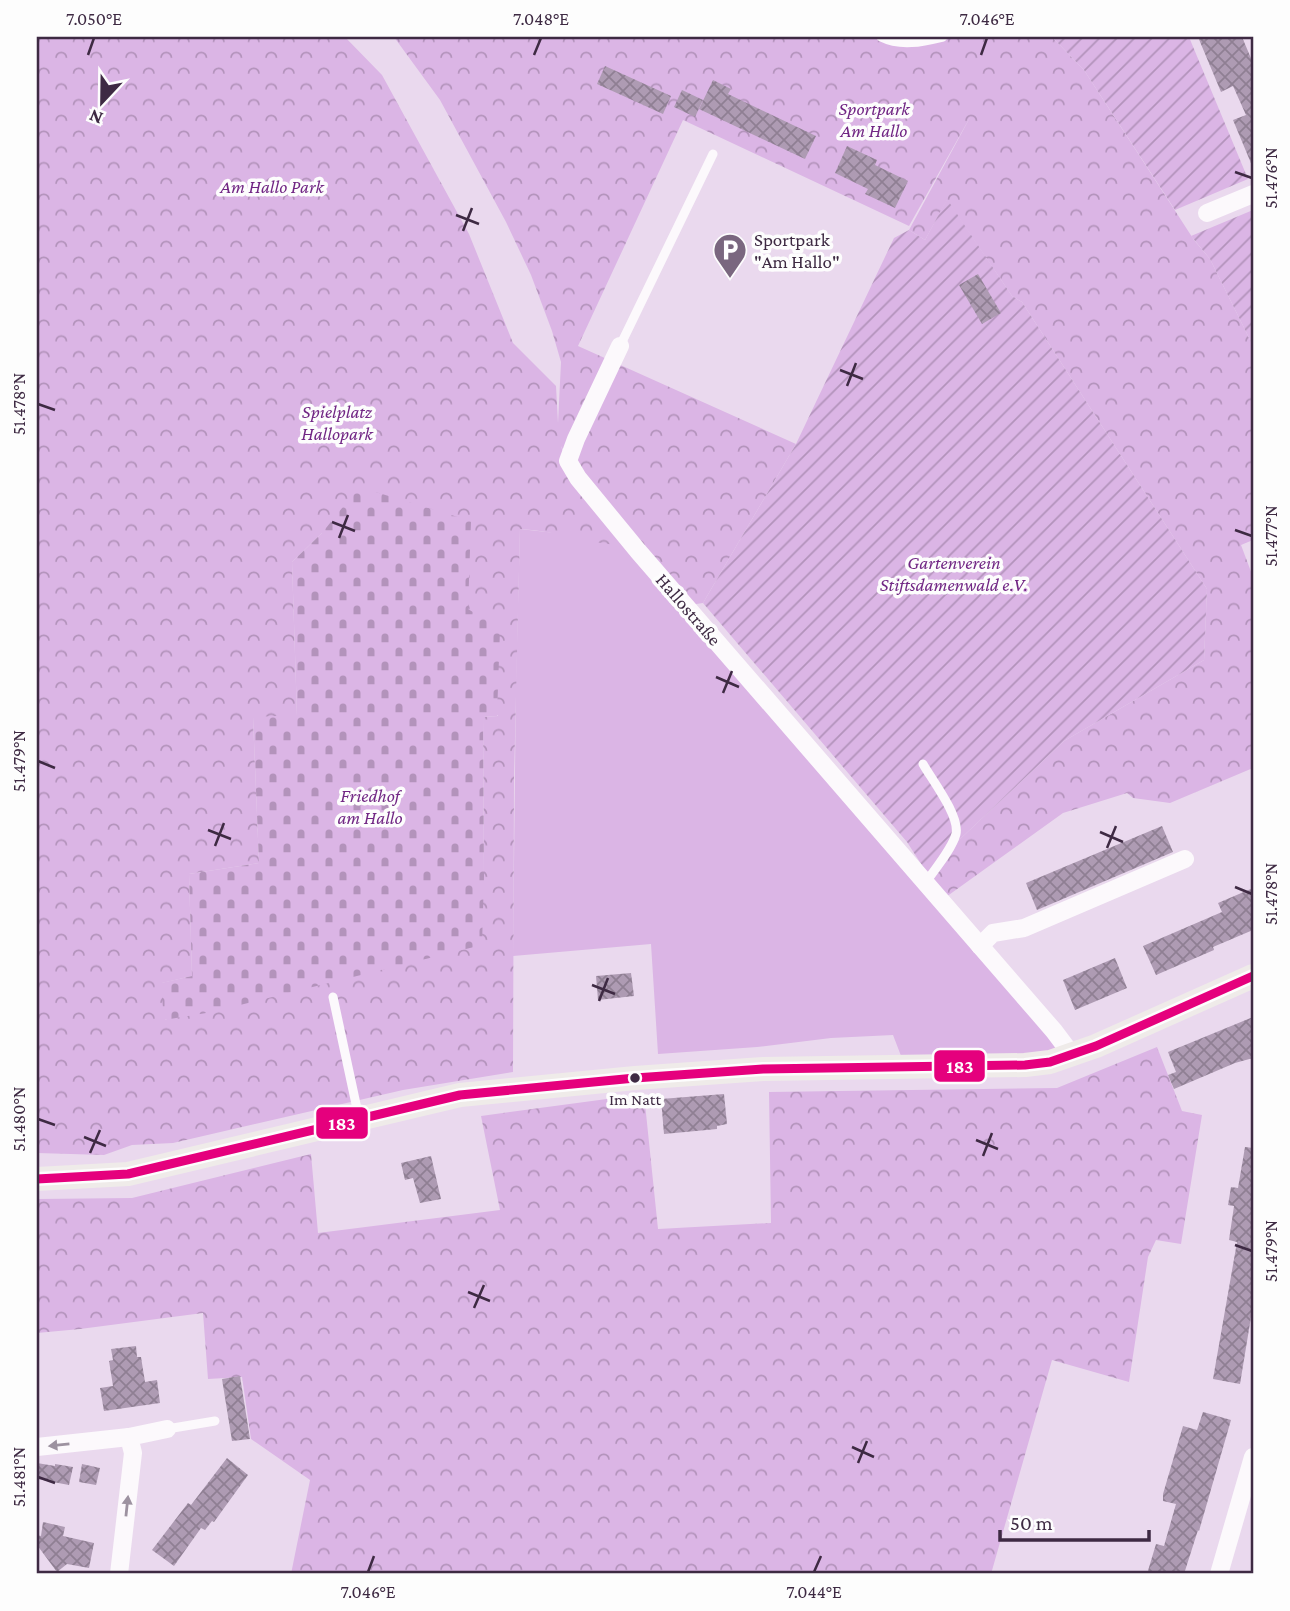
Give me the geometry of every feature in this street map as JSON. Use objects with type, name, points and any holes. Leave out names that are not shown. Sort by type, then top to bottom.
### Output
[{"type":"main road","points":[[37,1179],[128,1174],[460,1095],[763,1069],[1025,1065],[1050,1062],[1072,1055],[1253,976]]},
{"type":"street","points":[[1207,213],[1253,194]]},
{"type":"street","name":"Hallostraße","points":[[620,346],[568,461],[578,478],[1072,1055]]},
{"type":"street","points":[[980,946],[993,933],[1024,928],[1185,859]]},
{"type":"street","points":[[37,1447],[129,1437],[167,1429]]},
{"type":"street","points":[[119,1574],[133,1453],[129,1437]]},
{"type":"street","points":[[1219,1574],[1253,1457]]},
{"type":"lane","points":[[881,37],[914,44],[943,37]]},
{"type":"lane","points":[[620,346],[713,154]]},
{"type":"lane","points":[[923,764],[955,818],[956,832],[951,846],[926,882]]},
{"type":"lane","points":[[332,997],[360,1120]]},
{"type":"lane","points":[[167,1429],[215,1421]]},
{"type":"green space","points":[[37,37],[345,37],[382,75],[469,234],[513,343],[556,386],[558,423],[561,362],[531,275],[506,222],[440,100],[394,37],[1052,37],[1084,70],[1194,240],[1210,259],[1253,346],[1253,540],[1241,545],[1253,577],[1253,768],[1170,803],[1133,798],[1127,793],[1063,813],[946,897],[932,881],[958,841],[1064,741],[1204,660],[1207,589],[1022,302],[1012,296],[947,200],[925,240],[909,230],[973,112],[909,226],[683,120],[578,346],[796,444],[703,603],[690,605],[579,478],[561,446],[567,464],[630,546],[520,529],[514,780],[513,1072],[403,1090],[173,1143],[132,1145],[104,1155],[37,1153]],"holes":[[[322,533],[498,716],[483,717],[484,875],[165,1020],[162,983],[192,976],[189,874],[259,863],[253,718],[297,716],[292,562]]]},
{"type":"green space","points":[[1052,37],[1189,37],[1248,179],[1175,210],[1084,70]]},
{"type":"green space","name":"Gartenverein Stiftsdamenwald e.V.","points":[[947,199],[1012,296],[1022,302],[1207,589],[1204,660],[1064,741],[958,841],[932,881],[907,842],[703,603],[796,444],[894,238],[909,230],[925,240]]},
{"type":"green space","points":[[1253,210],[1253,346],[1210,259],[1191,236]]},
{"type":"green space","name":"Friedhof am Hallo","points":[[359,487],[471,521],[468,609],[500,629],[497,716],[483,717],[482,945],[212,1012],[164,1020],[161,983],[192,976],[189,874],[259,863],[253,717],[297,715],[292,562],[322,533]]},
{"type":"green space","points":[[520,529],[630,546],[1066,1051],[903,1061],[893,1035],[658,1054],[651,944],[513,956]]},
{"type":"green space","points":[[1157,1047],[1182,1111],[1202,1115],[1181,1244],[1156,1240],[1148,1257],[1129,1382],[1052,1360],[991,1574],[291,1574],[310,1480],[251,1439],[242,1377],[208,1379],[203,1313],[37,1333],[37,1199],[132,1198],[311,1154],[318,1233],[500,1210],[481,1116],[644,1094],[658,1229],[771,1223],[769,1092],[1057,1088]]},
{"type":"building","points":[[1198,37],[1242,37],[1253,63],[1253,168],[1233,120],[1246,115],[1233,86],[1221,92]]},
{"type":"building","points":[[605,66],[671,96],[663,114],[597,84]]},
{"type":"building","points":[[713,80],[731,89],[728,94],[816,136],[805,159],[699,109]]},
{"type":"building","points":[[682,90],[703,100],[695,117],[674,107]]},
{"type":"building","points":[[847,146],[877,160],[875,165],[908,181],[895,208],[865,194],[868,189],[835,173]]},
{"type":"building","points":[[978,274],[1001,313],[982,324],[959,285]]},
{"type":"building","points":[[1162,826],[1173,852],[1037,910],[1026,883]]},
{"type":"building","points":[[1253,888],[1253,930],[1156,975],[1143,946],[1222,912],[1218,903]]},
{"type":"building","points":[[1115,958],[1127,988],[1075,1010],[1063,980]]},
{"type":"building","points":[[631,973],[634,996],[598,1000],[596,976]]},
{"type":"building","points":[[1253,1017],[1253,1058],[1174,1089],[1168,1075],[1176,1072],[1168,1052]]},
{"type":"building","points":[[724,1094],[727,1124],[717,1126],[717,1129],[664,1134],[661,1099]]},
{"type":"building","points":[[1245,1147],[1253,1148],[1253,1305],[1240,1384],[1213,1379],[1237,1242],[1229,1240],[1234,1206],[1228,1205],[1231,1187],[1238,1188]]},
{"type":"building","points":[[431,1156],[441,1199],[420,1203],[413,1178],[405,1180],[401,1163]]},
{"type":"building","points":[[136,1346],[137,1357],[141,1357],[145,1382],[157,1380],[160,1403],[104,1411],[100,1388],[113,1386],[109,1361],[113,1360],[111,1349]]},
{"type":"building","points":[[240,1376],[250,1439],[232,1441],[222,1379]]},
{"type":"building","points":[[1203,1412],[1231,1420],[1199,1531],[1184,1574],[1147,1574],[1156,1544],[1164,1546],[1176,1504],[1163,1501],[1163,1494],[1183,1426],[1197,1430]]},
{"type":"building","points":[[227,1458],[248,1475],[214,1522],[205,1530],[201,1528],[174,1566],[152,1550]]},
{"type":"building","points":[[37,1463],[73,1467],[69,1485],[37,1479]]},
{"type":"building","points":[[82,1464],[100,1468],[96,1485],[79,1482]]},
{"type":"building","points":[[43,1522],[65,1527],[63,1536],[94,1543],[89,1568],[67,1564],[57,1572],[37,1545],[37,1535],[41,1536]]},
{"type":"transit line","name":"183","points":[[37,1179],[128,1174],[460,1095],[763,1069],[1025,1065],[1050,1062],[1096,1046],[1253,976]]},
{"type":"place","name":"Sportpark \"Am Hallo\"","points":[[730,280]]},
{"type":"place","name":"Im Natt","points":[[635,1078]]},
{"type":"park label","name":"Sportpark Am Hallo","points":[[874,119]]},
{"type":"park label","name":"Am Hallo Park","points":[[272,186]]},
{"type":"park label","name":"Spielplatz Hallopark","points":[[337,422]]}]
